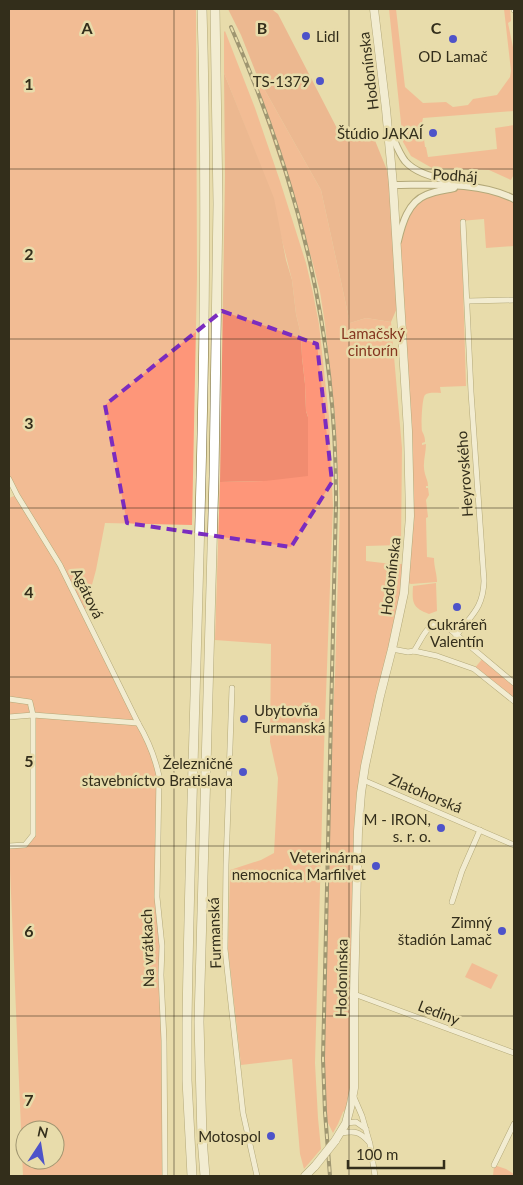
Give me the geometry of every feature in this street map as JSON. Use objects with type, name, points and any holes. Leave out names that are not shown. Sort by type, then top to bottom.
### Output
[{"type":"highway","points":[[192,1176],[187,1080],[187,1022],[205,204],[202,9]]},
{"type":"highway","points":[[205,1176],[199,1022],[214,476],[218,204],[215,9]]},
{"type":"main road","name":"Hodonínska","points":[[305,1176],[316,1166],[341,1133],[346,1123],[353,1095],[358,831],[362,780],[404,593],[410,516],[397,249],[388,126],[374,9]]},
{"type":"street","points":[[388,126],[404,159],[409,164],[421,172],[465,186]]},
{"type":"street","name":"Podháj","points":[[392,185],[465,186],[490,190],[514,199]]},
{"type":"street","points":[[397,249],[405,219],[416,202],[427,194],[465,186]]},
{"type":"street","name":"Heyrovského","points":[[456,636],[476,611],[483,593],[484,581],[471,392],[463,222]]},
{"type":"street","points":[[468,301],[514,300]]},
{"type":"street","name":"Agátová","points":[[9,479],[60,565],[138,723]]},
{"type":"street","points":[[414,651],[428,627],[440,624],[446,626],[514,683]]},
{"type":"street","points":[[392,649],[437,656],[474,669],[514,701]]},
{"type":"street","name":"Furmanská","points":[[232,688],[225,949],[244,1113],[257,1176]]},
{"type":"street","points":[[9,698],[30,702],[33,715],[33,835],[25,845],[9,846]]},
{"type":"street","points":[[9,716],[33,715],[138,723]]},
{"type":"street","name":"Na vrátkach","points":[[138,723],[148,740],[160,776],[157,897],[162,946],[165,1176]]},
{"type":"street","name":"Zlatohorská","points":[[362,780],[514,845]]},
{"type":"street","points":[[452,902],[462,871],[480,830]]},
{"type":"street","name":"Lediny","points":[[354,994],[514,1053]]},
{"type":"street","points":[[353,1095],[366,1129],[376,1176]]},
{"type":"street","points":[[346,1123],[356,1122],[366,1129]]},
{"type":"street","points":[[346,1123],[353,1131]]},
{"type":"street","points":[[494,1165],[514,1124]]},
{"type":"street","points":[[341,1133],[353,1131],[362,1134],[369,1142]]},
{"type":"highlighted area","points":[[222,311],[317,344],[332,482],[291,547],[127,523],[105,405]]},
{"type":"green space","points":[[9,9],[196,9],[197,277],[192,525],[105,523],[96,570],[84,614],[138,723],[159,776],[157,897],[162,946],[165,1176],[23,1176],[23,1170],[65,1170],[65,1120],[21,1120],[9,846],[25,845],[33,835],[33,716],[9,717],[9,498],[17,495],[9,479]]},
{"type":"green space","points":[[389,9],[396,9],[405,87],[423,103],[446,102],[453,107],[468,105],[473,99],[497,95],[510,77],[511,71],[504,9],[510,9],[511,21],[508,23],[514,52],[514,111],[423,118],[422,123],[428,157],[497,149],[495,128],[514,125],[514,174],[511,180],[489,170],[432,168],[411,156],[403,142]]},
{"type":"green space","points":[[225,31],[255,108],[306,263],[319,324],[329,417],[333,506],[315,1063],[321,1149],[304,1169],[300,1154],[292,1059],[241,1065],[228,949],[230,870],[261,860],[274,853],[278,778],[270,742],[271,644],[215,640],[220,482],[265,481],[307,433],[308,417],[301,335],[296,314],[292,280],[268,185],[224,73]]},
{"type":"green space","name":"Lamačský cintorín","points":[[258,78],[321,190],[350,323],[366,318],[391,322],[402,448],[401,545],[366,546],[366,561],[407,564],[410,516],[397,249],[403,224],[420,199],[465,186],[514,199],[514,246],[486,248],[484,219],[460,221],[466,386],[440,387],[441,393],[426,394],[423,401],[422,431],[425,442],[422,445],[426,444],[424,466],[428,484],[426,488],[428,488],[429,495],[426,500],[428,517],[426,518],[427,557],[434,558],[437,582],[411,584],[406,582],[361,793],[351,1104],[343,1112],[333,1133],[326,1119],[323,1062],[331,746],[340,505],[335,417],[320,292],[299,218],[261,105]]},
{"type":"green space","points":[[436,583],[437,611],[429,614],[414,604],[413,586]]},
{"type":"green space","points":[[483,658],[514,683],[514,701],[474,669]]},
{"type":"green space","points":[[472,963],[498,975],[491,989],[465,977]]},
{"type":"green space","points":[[494,1165],[506,1169],[514,1174],[514,1176],[493,1176]]},
{"type":"shaded area","points":[[228,9],[272,9],[278,14],[342,138],[374,138],[393,185],[400,301],[391,322],[366,318],[350,323],[321,190],[258,78],[241,35]]},
{"type":"shaded area","points":[[224,73],[274,198],[286,260],[292,280],[296,314],[301,335],[308,417],[308,476],[265,481],[220,482],[225,176]]},
{"type":"railway","points":[[231,27],[255,85],[294,201],[321,319],[330,379],[335,441],[336,503],[323,1059],[330,1176]]},
{"type":"place","name":"Lidl","points":[[306,36]]},
{"type":"place","name":"OD Lamač","points":[[453,39]]},
{"type":"place","name":"TS-1379","points":[[320,81]]},
{"type":"place","name":"Štúdio JAKAÍ","points":[[433,133]]},
{"type":"place","name":"Cukráreň Valentín","points":[[457,607]]},
{"type":"place","name":"Ubytovňa Furmanská","points":[[244,719]]},
{"type":"place","name":"Železničné stavebníctvo Bratislava","points":[[243,772]]},
{"type":"place","name":"M - IRON, s. r. o.","points":[[441,828]]},
{"type":"place","name":"Veterinárna nemocnica Marfilvet","points":[[376,866]]},
{"type":"place","name":"Zimný štadión Lamač","points":[[502,931]]},
{"type":"place","name":"Motospol","points":[[271,1136]]}]
